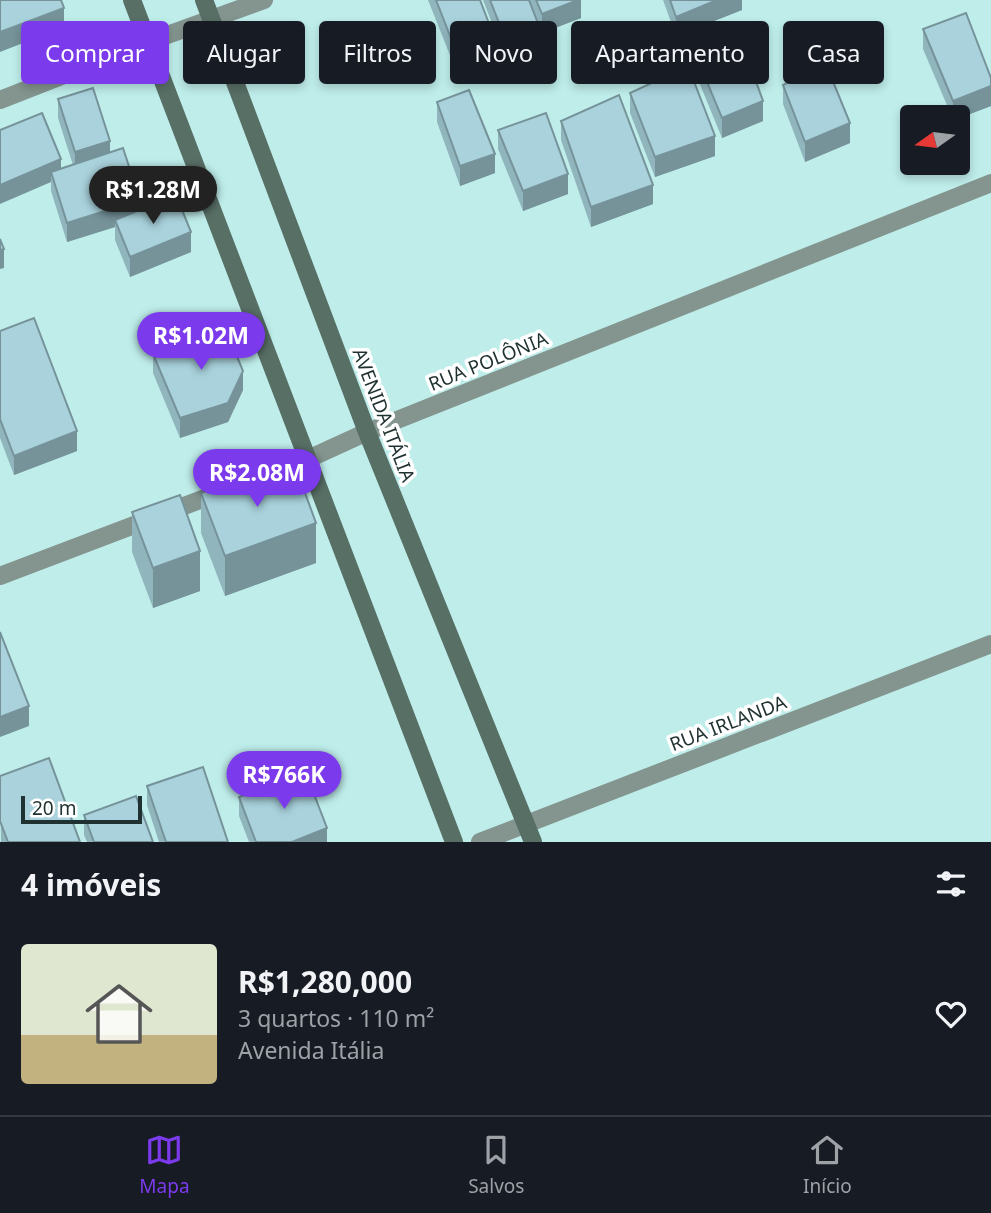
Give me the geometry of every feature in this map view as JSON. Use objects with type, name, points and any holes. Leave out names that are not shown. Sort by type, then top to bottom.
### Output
[{"type":"street","points":[[132,0],[140,21]]},
{"type":"street","name":"AVENIDA ITÁLIA","points":[[204,0],[367,432],[533,842]]},
{"type":"street","points":[[169,35],[264,0]]},
{"type":"street","points":[[0,100],[41,84]]},
{"type":"street","points":[[164,84],[454,842]]},
{"type":"street","name":"RUA POLÔNIA","points":[[0,576],[308,459],[367,432],[991,183]]},
{"type":"street","name":"RUA IRLANDA","points":[[480,842],[991,644]]},
{"type":"building","points":[[0,0],[61,0],[64,8],[29,21],[21,21],[21,24],[0,32]]},
{"type":"building","points":[[436,0],[480,0],[488,21],[450,21],[450,36]]},
{"type":"building","points":[[490,0],[529,0],[537,21],[498,21]]},
{"type":"building","points":[[536,0],[578,0],[542,14]]},
{"type":"building","points":[[670,0],[717,0],[676,17]]},
{"type":"building","points":[[966,13],[991,78],[991,86],[953,101],[923,29]]},
{"type":"building","points":[[649,84],[695,84],[715,136],[655,157],[630,93]]},
{"type":"building","points":[[708,84],[757,84],[763,101],[722,118]]},
{"type":"building","points":[[834,84],[850,123],[805,142],[783,85]]},
{"type":"building","points":[[93,88],[110,141],[75,152],[58,99]]},
{"type":"building","points":[[469,90],[495,154],[460,166],[437,102]]},
{"type":"building","points":[[619,95],[653,185],[591,207],[561,121]]},
{"type":"building","points":[[42,113],[61,159],[0,185],[0,130]]},
{"type":"building","points":[[546,113],[568,174],[523,191],[498,130]]},
{"type":"building","points":[[123,148],[140,200],[67,223],[51,172]]},
{"type":"building","points":[[176,195],[191,232],[130,257],[115,220]]},
{"type":"building","points":[[34,318],[77,431],[14,456],[0,419],[0,331]]},
{"type":"building","points":[[224,325],[243,371],[228,403],[180,418],[153,354]]},
{"type":"building","points":[[266,466],[301,482],[316,523],[225,556],[201,493]]},
{"type":"building","points":[[180,495],[200,551],[153,568],[132,512]]},
{"type":"building","points":[[0,632],[29,706],[0,717]]},
{"type":"building","points":[[49,758],[80,842],[8,842],[0,821],[0,776]]},
{"type":"building","points":[[203,767],[228,842],[166,842],[147,786]]},
{"type":"building","points":[[305,771],[327,828],[292,842],[256,842],[239,797]]},
{"type":"building","points":[[136,796],[153,842],[94,842],[84,815]]}]
